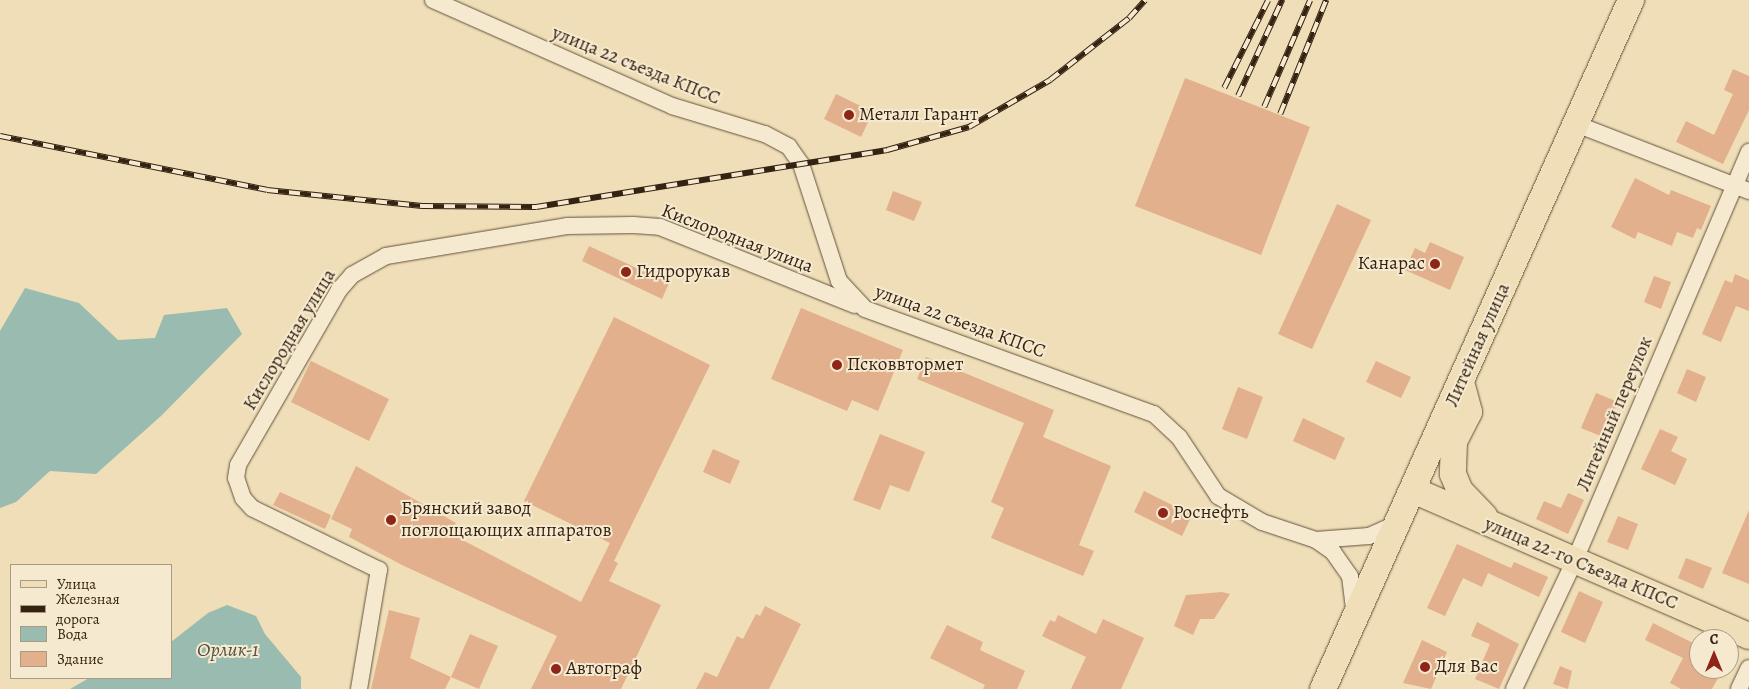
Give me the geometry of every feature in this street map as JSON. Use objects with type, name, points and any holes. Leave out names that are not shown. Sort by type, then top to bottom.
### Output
[{"type":"main road","name":"Литейная улица","points":[[1323,689],[1631,0]]},
{"type":"main road","points":[[1461,382],[1469,412],[1454,441],[1453,474],[1460,491],[1488,524]]},
{"type":"main road","name":"улица 22-го Съезда КПСС","points":[[1413,490],[1574,562],[1749,636]]},
{"type":"street","name":"улица 22 съезда КПСС","points":[[433,0],[672,106],[765,134],[789,147],[801,164],[839,281],[864,309],[1154,414],[1179,437],[1218,496],[1238,512],[1316,540],[1369,536],[1398,523]]},
{"type":"street","points":[[1576,124],[1742,188]]},
{"type":"street","name":"Литейный переулок","points":[[1514,689],[1574,562],[1742,188],[1749,152]]},
{"type":"street","name":"Кислородная улица","points":[[359,689],[379,570],[252,508],[242,498],[236,478],[238,465],[339,290],[352,274],[386,256],[567,226],[633,225],[660,227],[864,309]]},
{"type":"street","points":[[1316,540],[1333,552],[1350,576],[1354,618]]},
{"type":"street","points":[[1739,689],[1749,668]]},
{"type":"water","points":[[25,288],[79,303],[118,340],[155,338],[164,315],[227,308],[242,334],[161,416],[96,474],[50,471],[16,502],[0,508],[0,331]]},
{"type":"water","name":"Орлик-1","points":[[227,605],[256,616],[265,634],[301,677],[301,689],[70,689],[87,679],[172,679],[172,641],[208,613]]},
{"type":"building","points":[[1733,69],[1749,76],[1749,110],[1723,164],[1676,142],[1686,121],[1714,135],[1733,94],[1724,90]]},
{"type":"building","points":[[1185,78],[1310,127],[1261,255],[1135,206]]},
{"type":"building","name":"Металл Гарант","points":[[836,94],[873,112],[861,137],[824,119]]},
{"type":"building","points":[[1635,178],[1669,195],[1671,190],[1711,206],[1701,230],[1697,228],[1693,238],[1677,232],[1672,246],[1638,232],[1635,239],[1611,227]]},
{"type":"building","points":[[893,191],[922,202],[914,221],[886,210]]},
{"type":"building","points":[[1337,204],[1371,220],[1312,349],[1278,334]]},
{"type":"building","name":"Канарас","points":[[1430,242],[1464,257],[1450,290],[1405,270],[1415,248],[1425,253]]},
{"type":"building","name":"Гидрорукав","points":[[589,246],[669,283],[662,299],[582,261]]},
{"type":"building","points":[[1735,274],[1749,280],[1749,311],[1736,306],[1721,342],[1702,334],[1725,280],[1732,283]]},
{"type":"building","points":[[1654,276],[1671,282],[1661,309],[1644,302]]},
{"type":"building","name":"Псковвтормет","points":[[801,308],[903,350],[878,411],[852,400],[847,411],[771,379]]},
{"type":"building","points":[[614,317],[710,365],[614,561],[618,563],[609,581],[661,605],[621,689],[531,689],[557,636],[404,566],[349,537],[352,529],[331,519],[356,466],[456,523],[451,534],[581,602],[610,543],[524,501]]},
{"type":"building","points":[[926,357],[1054,410],[1043,437],[1111,466],[1079,545],[1094,551],[1083,576],[991,538],[1004,508],[991,502],[1024,423],[917,379]]},
{"type":"building","points":[[311,361],[389,399],[369,441],[291,402]]},
{"type":"building","points":[[1376,361],[1411,377],[1401,398],[1366,382]]},
{"type":"building","points":[[1687,369],[1706,377],[1696,402],[1677,393]]},
{"type":"building","points":[[1238,387],[1263,397],[1247,439],[1222,429]]},
{"type":"building","points":[[1596,393],[1618,402],[1603,437],[1581,428]]},
{"type":"building","points":[[1303,418],[1345,438],[1335,460],[1293,441]]},
{"type":"building","points":[[1660,429],[1678,437],[1671,451],[1687,459],[1675,485],[1641,469]]},
{"type":"building","points":[[880,434],[925,452],[909,492],[890,485],[880,510],[853,500]]},
{"type":"building","points":[[713,449],[740,461],[730,484],[703,472]]},
{"type":"building","name":"Роснефть","points":[[1144,491],[1192,515],[1182,536],[1134,512]]},
{"type":"building","points":[[280,492],[331,515],[325,529],[273,505]]},
{"type":"building","points":[[1568,493],[1584,500],[1568,534],[1536,519],[1544,501],[1561,508]]},
{"type":"building","points":[[1749,510],[1749,584],[1722,573]]},
{"type":"building","points":[[1618,516],[1638,524],[1628,550],[1607,542]]},
{"type":"building","points":[[1457,544],[1511,568],[1514,562],[1548,577],[1539,597],[1488,573],[1482,587],[1463,578],[1445,616],[1427,608]]},
{"type":"building","points":[[1686,558],[1712,568],[1703,589],[1678,578]]},
{"type":"building","points":[[1579,591],[1603,602],[1585,643],[1561,632]]},
{"type":"building","points":[[1222,592],[1230,594],[1214,619],[1200,619],[1193,635],[1174,626],[1186,595]]},
{"type":"building","points":[[765,606],[801,624],[769,689],[696,689],[705,672],[717,677],[737,636],[743,639],[756,614],[760,616]]},
{"type":"building","points":[[389,610],[420,618],[410,658],[451,677],[445,689],[371,689]]},
{"type":"building","points":[[1058,615],[1096,634],[1103,619],[1144,638],[1121,689],[1071,689],[1086,657],[1042,636],[1050,620],[1055,622]]},
{"type":"building","points":[[1477,622],[1519,644],[1499,689],[1475,679],[1490,644],[1471,636]]},
{"type":"building","points":[[1653,623],[1689,641],[1689,679],[1718,679],[1712,689],[1681,689],[1670,683],[1683,658],[1645,640]]},
{"type":"building","points":[[947,625],[983,642],[980,650],[1025,671],[1017,689],[983,689],[985,685],[930,658]]},
{"type":"building","points":[[470,634],[498,646],[479,689],[451,677]]},
{"type":"building","name":"Для Вас","points":[[1422,640],[1447,652],[1431,689],[1403,683]]},
{"type":"building","points":[[1560,666],[1572,671],[1568,689],[1553,684]]},
{"type":"railway","points":[[0,136],[267,190],[422,206],[536,207],[887,150],[969,127],[1050,80],[1129,18],[1145,0]]},
{"type":"railway","points":[[1224,88],[1268,0]]},
{"type":"railway","points":[[1238,96],[1282,0]]},
{"type":"railway","points":[[1264,107],[1310,0]]},
{"type":"railway","points":[[1280,114],[1326,0]]},
{"type":"place","name":"Металл Гарант","points":[[849,115]]},
{"type":"place","name":"Канарас","points":[[1435,264]]},
{"type":"place","name":"Гидрорукав","points":[[626,272]]},
{"type":"place","name":"Псковвтормет","points":[[837,365]]},
{"type":"place","name":"Роснефть","points":[[1163,513]]},
{"type":"place","name":"Брянский завод поглощающих аппаратов","points":[[391,520]]},
{"type":"place","name":"Для Вас","points":[[1425,667]]},
{"type":"place","name":"Автограф","points":[[556,669]]}]
